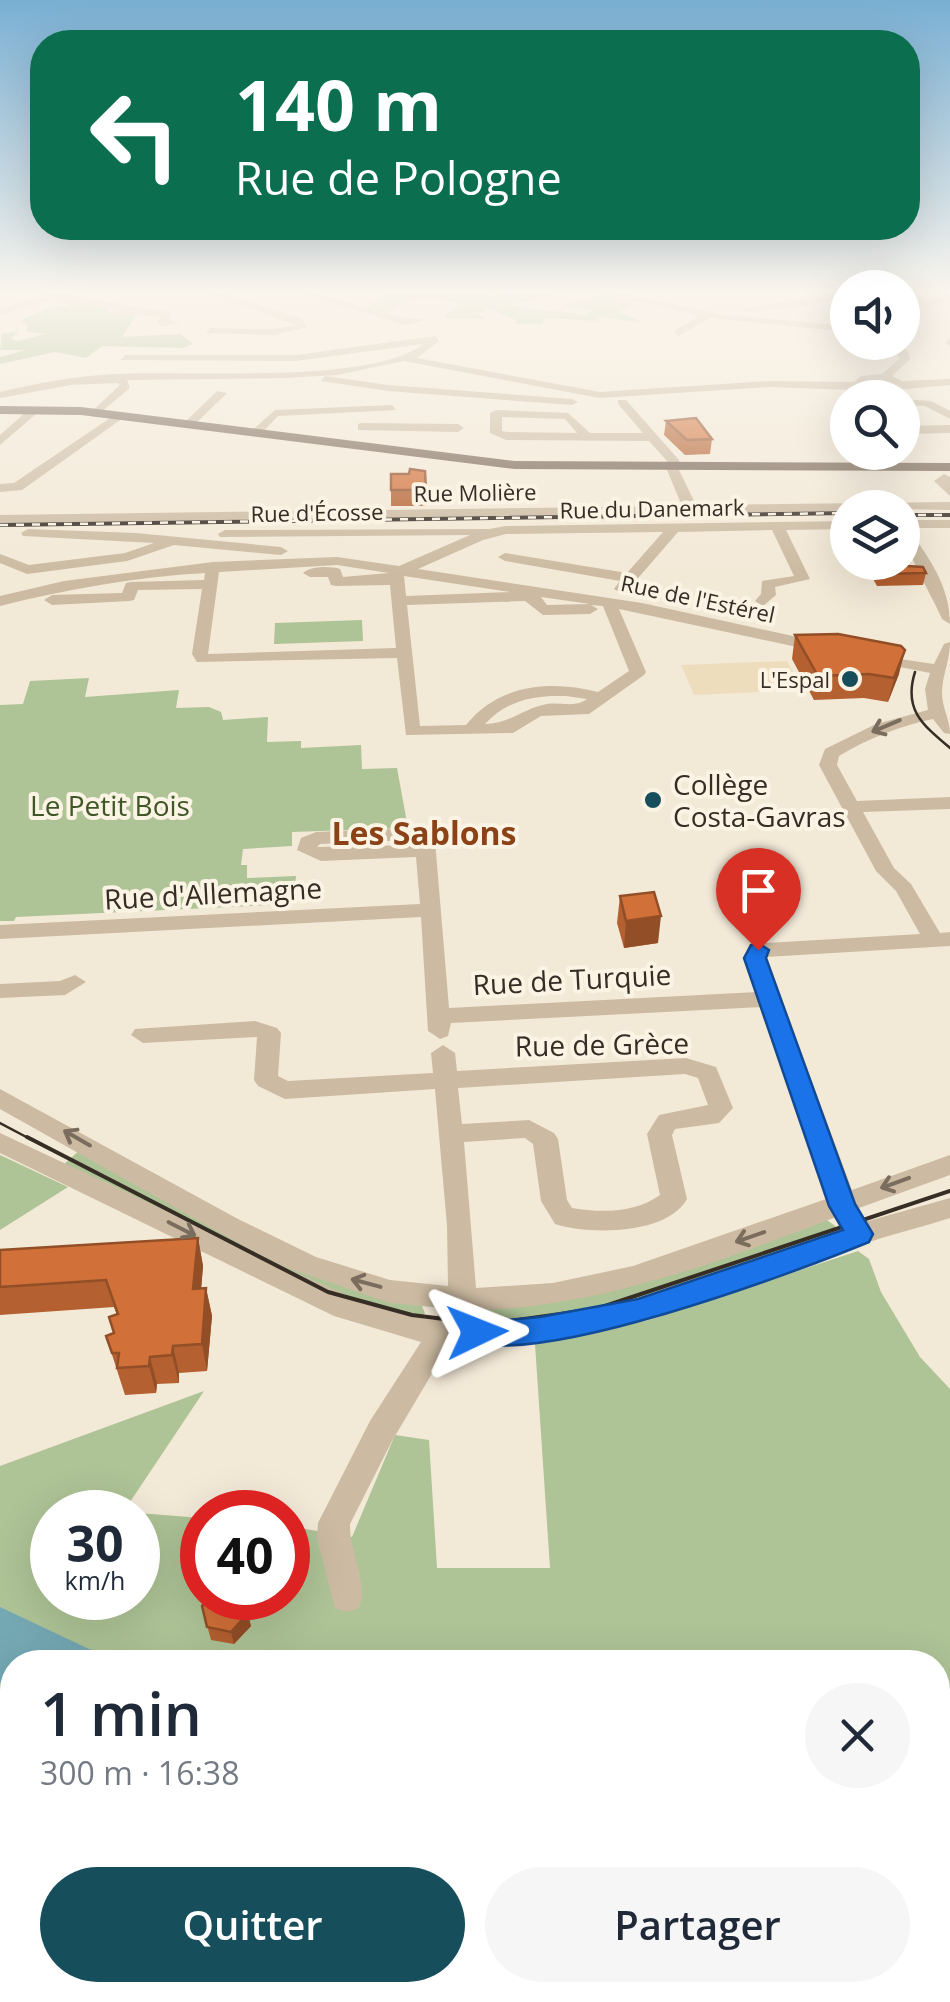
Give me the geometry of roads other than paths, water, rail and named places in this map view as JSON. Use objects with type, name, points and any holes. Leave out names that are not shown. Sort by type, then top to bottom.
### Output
[{"type":"main road","points":[[8,406],[117,418]]},
{"type":"main road","points":[[8,406],[515,465],[947,472]]},
{"type":"street","points":[[0,441],[8,406],[36,388],[55,385]]},
{"type":"street","points":[[94,414],[126,385]]},
{"type":"street","points":[[365,385],[560,401],[626,399],[676,388],[830,386]]},
{"type":"street","points":[[540,385],[601,398]]},
{"type":"street","points":[[188,425],[221,393]]},
{"type":"street","points":[[626,399],[674,465],[690,508]]},
{"type":"street","points":[[920,403],[950,416]]},
{"type":"street","points":[[428,406],[464,404],[496,413],[568,416],[587,437]]},
{"type":"street","points":[[254,434],[276,408],[392,408]]},
{"type":"street","points":[[496,413],[493,438],[653,438]]},
{"type":"street","points":[[0,488],[17,487],[117,418]]},
{"type":"street","points":[[362,427],[458,428]]},
{"type":"street","points":[[408,428],[408,454]]},
{"type":"street","points":[[920,430],[950,429]]},
{"type":"street","points":[[947,472],[940,481],[950,492]]},
{"type":"street","name":"Rue Molière","points":[[0,519],[950,506]]},
{"type":"street","points":[[920,526],[950,524]]},
{"type":"street","points":[[763,601],[769,595],[767,584],[802,579],[777,526]]},
{"type":"street","name":"Rue du Danemark","points":[[400,574],[488,532],[777,526],[830,529]]},
{"type":"street","points":[[396,601],[526,596],[535,599],[542,610],[610,605],[674,528]]},
{"type":"street","name":"Rue d'Écosse","points":[[210,543],[225,534],[263,532],[488,532]]},
{"type":"street","points":[[0,533],[176,540],[292,558]]},
{"type":"street","points":[[0,558],[27,570],[49,568],[128,557],[176,540]]},
{"type":"street","points":[[505,557],[630,578]]},
{"type":"street","points":[[920,557],[950,620]]},
{"type":"street","points":[[34,600],[129,597],[131,586],[211,576],[292,558]]},
{"type":"street","name":"Rue de l'Estérel","points":[[292,558],[380,565],[400,574],[610,605],[940,670]]},
{"type":"street","points":[[920,568],[927,568]]},
{"type":"street","points":[[0,601],[110,577],[335,572],[336,582],[400,574],[396,601],[412,731],[507,729],[534,712],[584,710],[638,672],[610,605]]},
{"type":"street","points":[[211,576],[200,654],[203,658],[402,653]]},
{"type":"street","points":[[950,647],[932,691],[937,713],[950,729]]},
{"type":"street","points":[[471,730],[495,703],[520,694],[571,691],[602,698]]},
{"type":"street","points":[[937,713],[900,720],[838,748],[831,753],[828,765],[886,871],[904,888],[942,940]]},
{"type":"street","points":[[850,807],[950,802]]},
{"type":"street","points":[[347,1596],[333,1539],[334,1524],[381,1431],[462,1300],[464,1284],[429,910],[426,851],[425,842],[414,834],[316,838],[308,842],[307,850],[322,855],[426,851]]},
{"type":"street","name":"Rue d'Allemagne","points":[[0,932],[429,910]]},
{"type":"street","points":[[859,1234],[842,1206],[755,958],[758,950],[942,940]]},
{"type":"street","points":[[0,991],[65,988],[75,982]]},
{"type":"street","name":"Rue de Turquie","points":[[442,1045],[768,999]]},
{"type":"street","points":[[143,1035],[255,1029],[268,1033],[266,1080],[285,1090],[442,1045]]},
{"type":"street","name":"Rue de Grèce","points":[[442,1045],[686,1066],[708,1073],[721,1108],[710,1118],[668,1121],[659,1134],[674,1199],[659,1212],[585,1222],[564,1218],[554,1201],[545,1139],[529,1129],[451,1134]]},
{"type":"street","points":[[0,1098],[308,1265],[402,1293],[462,1300],[541,1299],[588,1290],[842,1206],[893,1183],[950,1165]]},
{"type":"street","points":[[0,1142],[344,1308],[398,1325],[443,1333],[540,1330],[638,1311],[809,1255],[859,1234],[950,1208]]},
{"type":"water","points":[[0,1607],[93,1650],[0,1650]]},
{"type":"tram line","points":[[915,672],[912,697],[918,716],[950,748]]},
{"type":"tram line","points":[[0,1123],[32,1140]]},
{"type":"tram line","points":[[27,1137],[328,1292],[412,1315],[452,1320],[510,1321],[596,1309],[950,1191]]},
{"type":"railway","points":[[0,525],[830,513]]},
{"type":"railway","points":[[920,515],[950,515]]},
{"type":"place","name":"L'Espal","points":[[850,679]]},
{"type":"place","name":"Collège Costa-Gavras","points":[[653,800]]},
{"type":"district","name":"Les Sablons","points":[[424,832]]},
{"type":"park label","name":"Le Petit Bois","points":[[110,805]]}]
